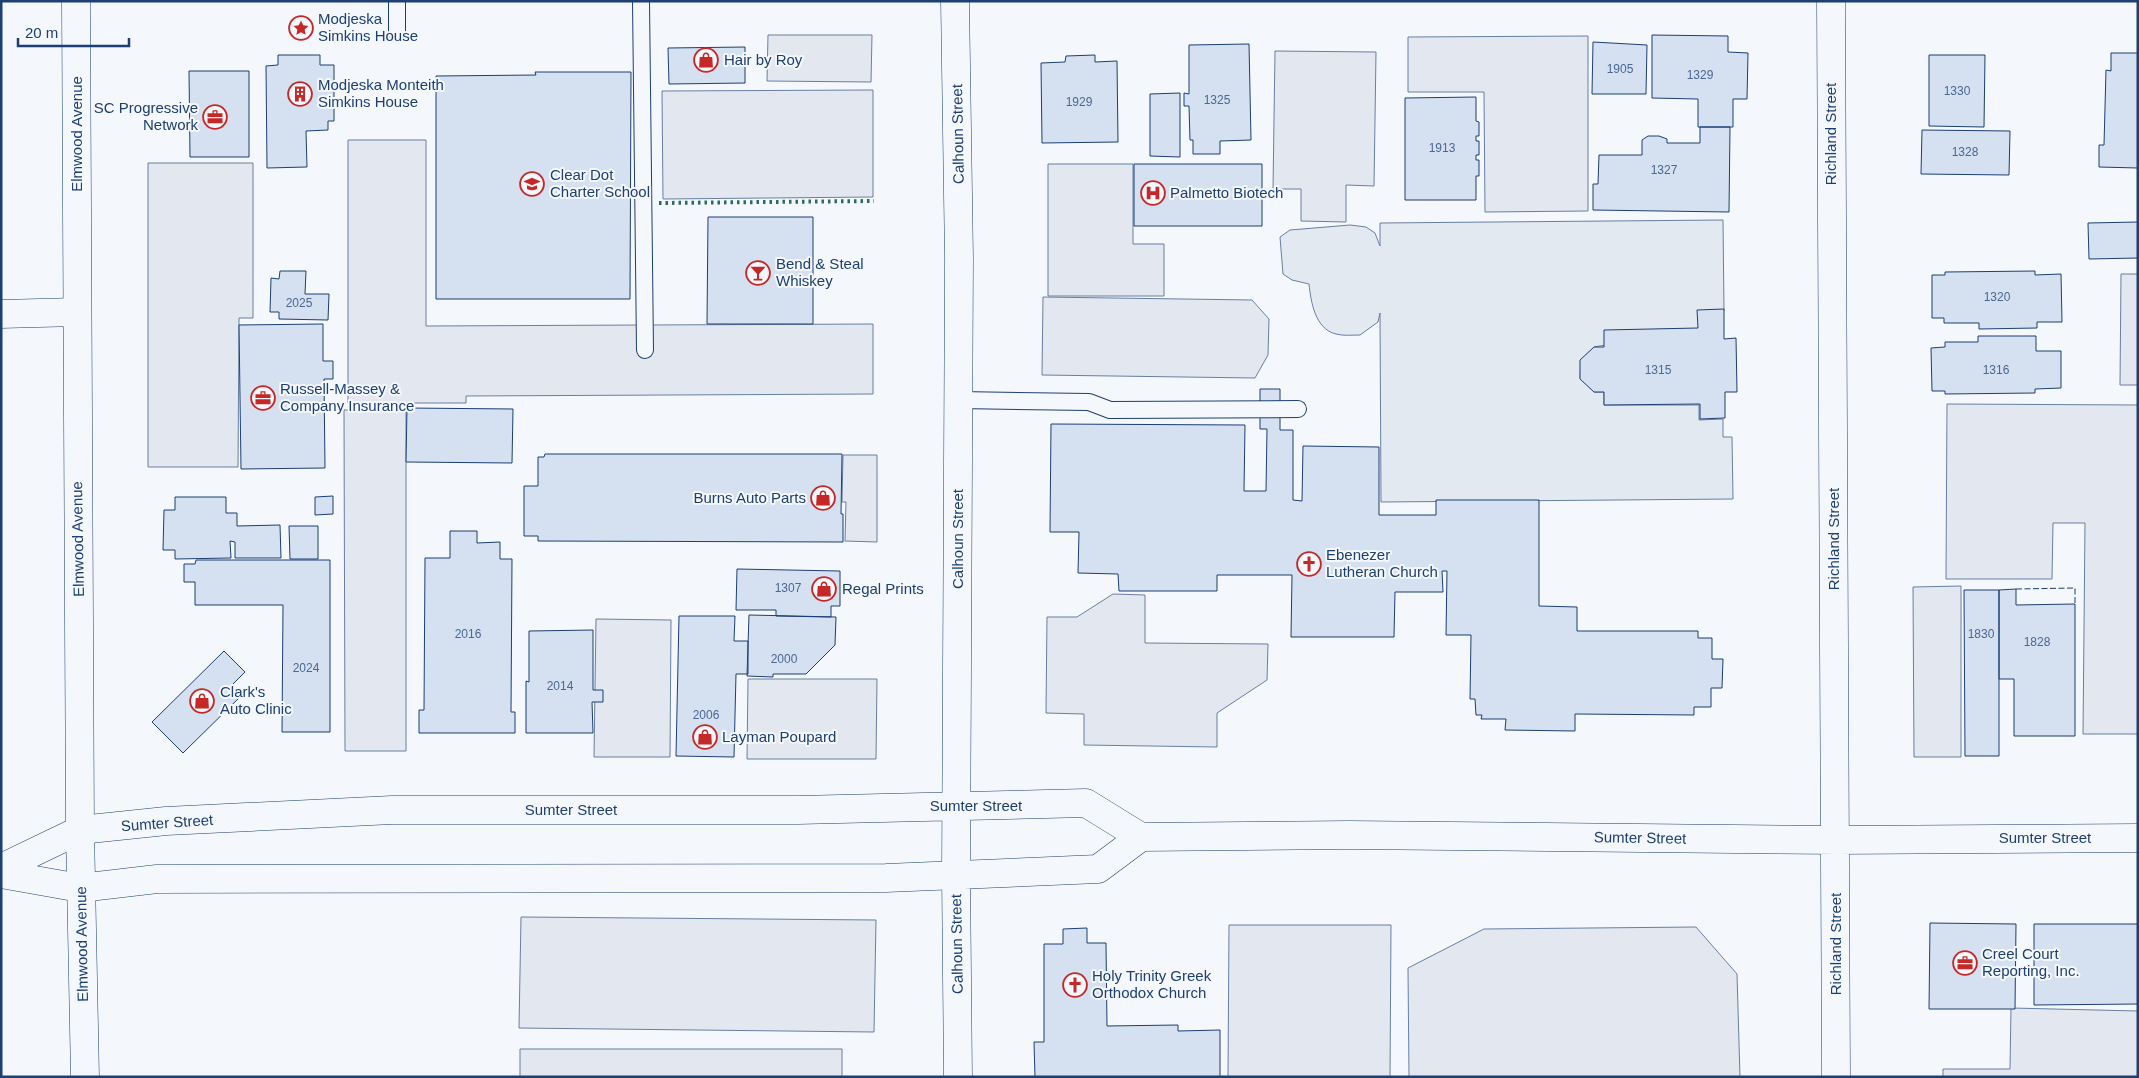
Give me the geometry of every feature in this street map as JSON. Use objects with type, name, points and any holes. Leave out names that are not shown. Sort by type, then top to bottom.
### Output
[{"type":"main road","name":"Elmwood Avenue","points":[[76,1],[80,888],[84,1077]]},
{"type":"main road","name":"Calhoun Street","points":[[955,1],[959,142],[956,875],[958,1077]]},
{"type":"main road","name":"Richland Street","points":[[1830,1],[1836,1077]]},
{"type":"main road","points":[[1,314],[78,312]]},
{"type":"main road","name":"Sumter Street","points":[[1,868],[80,830],[166,821],[392,810],[798,810],[957,804],[1033,806],[1086,803],[1141,837],[1350,835],[1836,840],[2138,838]]},
{"type":"main road","points":[[1,874],[80,888],[157,879],[886,878],[1098,869],[1141,837]]},
{"type":"lane","points":[[397,1],[397,34]]},
{"type":"lane","points":[[641,1],[645,350]]},
{"type":"lane","points":[[959,400],[1089,402],[1110,410],[1298,409]]},
{"type":"shaded area","points":[[768,35],[872,35],[871,82],[767,81]]},
{"type":"shaded area","points":[[1588,36],[1588,211],[1485,212],[1484,92],[1408,92],[1408,37]]},
{"type":"shaded area","points":[[1275,51],[1376,52],[1374,186],[1346,185],[1346,222],[1301,221],[1301,189],[1273,189]]},
{"type":"shaded area","points":[[873,90],[873,197],[663,199],[662,91]]},
{"type":"shaded area","points":[[348,140],[426,140],[426,326],[873,324],[873,394],[466,396],[466,403],[348,403]]},
{"type":"shaded area","points":[[148,163],[253,163],[253,318],[239,318],[238,467],[148,467]]},
{"type":"shaded area","points":[[1048,164],[1133,164],[1133,244],[1164,244],[1164,296],[1048,296]]},
{"type":"shaded area","points":[[1723,220],[1724,311],[1699,329],[1594,347],[1581,360],[1580,378],[1594,392],[1604,392],[1604,405],[1699,405],[1699,420],[1723,419],[1723,437],[1732,437],[1733,499],[1381,502],[1380,313],[1378,322],[1360,335],[1336,334],[1323,327],[1315,314],[1309,284],[1292,280],[1283,274],[1280,237],[1290,230],[1350,225],[1366,227],[1375,233],[1380,246],[1380,223]]},
{"type":"shaded area","points":[[2121,274],[2138,274],[2138,385],[2120,385]]},
{"type":"shaded area","points":[[1043,297],[1252,300],[1269,319],[1268,355],[1255,378],[1042,375]]},
{"type":"shaded area","points":[[1947,404],[2138,405],[2138,734],[2083,734],[2085,523],[2053,523],[2052,579],[1946,579]]},
{"type":"shaded area","points":[[406,409],[406,751],[345,751],[344,410]]},
{"type":"shaded area","points":[[843,455],[877,455],[877,542],[845,541],[846,502],[842,502]]},
{"type":"shaded area","points":[[1961,586],[1961,757],[1914,757],[1913,587]]},
{"type":"shaded area","points":[[1113,594],[1145,595],[1145,643],[1268,644],[1267,680],[1217,713],[1217,747],[1084,745],[1084,714],[1046,713],[1047,617],[1077,617]]},
{"type":"shaded area","points":[[596,619],[671,620],[670,757],[594,757]]},
{"type":"shaded area","points":[[748,679],[877,679],[876,759],[747,759]]},
{"type":"shaded area","points":[[521,917],[876,920],[874,1032],[519,1028]]},
{"type":"shaded area","points":[[1229,925],[1391,925],[1390,1077],[1228,1077]]},
{"type":"shaded area","points":[[1696,927],[1737,974],[1740,1077],[1409,1077],[1408,968],[1484,929]]},
{"type":"shaded area","points":[[2011,1008],[2138,1011],[2138,1077],[1943,1077],[1943,1069],[2010,1069]]},
{"type":"shaded area","points":[[520,1049],[842,1049],[842,1077],[520,1077]]},
{"type":"building","points":[[1652,35],[1728,36],[1728,52],[1748,53],[1747,99],[1733,99],[1733,127],[1698,127],[1698,99],[1652,98]]},
{"type":"building","points":[[1593,42],[1647,45],[1646,94],[1592,94]]},
{"type":"building","points":[[1249,44],[1251,140],[1220,141],[1220,154],[1193,154],[1193,140],[1190,140],[1189,106],[1184,106],[1184,93],[1189,94],[1189,45]]},
{"type":"building","points":[[745,47],[745,83],[669,84],[668,48]]},
{"type":"building","points":[[2111,53],[2138,53],[2138,168],[2099,167],[2099,145],[2104,145],[2106,70],[2111,71]]},
{"type":"building","name":"Modjeska Monteith Simkins House","points":[[278,55],[320,55],[320,65],[334,65],[334,121],[328,121],[328,130],[306,131],[307,167],[267,168],[266,66],[278,65]]},
{"type":"building","points":[[1095,55],[1095,62],[1117,61],[1118,142],[1042,143],[1041,63],[1065,62],[1066,56]]},
{"type":"building","points":[[1929,55],[1985,55],[1984,127],[1929,126]]},
{"type":"building","points":[[189,71],[249,71],[249,157],[190,157]]},
{"type":"building","name":"Clear Dot Charter School","points":[[535,72],[631,72],[630,299],[436,299],[436,76],[536,75]]},
{"type":"building","points":[[1180,93],[1180,157],[1150,156],[1150,94]]},
{"type":"building","points":[[1476,97],[1476,121],[1479,122],[1479,136],[1476,136],[1476,141],[1479,141],[1479,155],[1476,155],[1476,160],[1479,160],[1479,176],[1476,176],[1476,200],[1405,200],[1405,98]]},
{"type":"building","points":[[1700,127],[1730,127],[1729,212],[1593,210],[1593,184],[1598,184],[1599,155],[1642,155],[1642,140],[1648,136],[1659,136],[1667,139],[1667,143],[1700,143]]},
{"type":"building","points":[[1922,130],[2010,131],[2009,175],[1921,174]]},
{"type":"building","points":[[1134,164],[1262,164],[1262,226],[1134,226]]},
{"type":"building","points":[[708,217],[813,217],[813,324],[707,324]]},
{"type":"building","points":[[2138,222],[2138,258],[2089,259],[2088,223]]},
{"type":"building","points":[[280,271],[306,271],[305,294],[329,294],[328,320],[279,319],[279,312],[270,312],[271,278],[279,279]]},
{"type":"building","points":[[2035,271],[2035,275],[2061,274],[2062,322],[2037,322],[2037,328],[1979,329],[1979,323],[1944,323],[1944,318],[1932,318],[1932,275],[1945,275],[1945,272]]},
{"type":"building","points":[[1724,309],[1724,339],[1736,338],[1737,392],[1725,392],[1725,418],[1700,419],[1700,404],[1604,405],[1604,392],[1594,392],[1580,379],[1580,360],[1594,347],[1604,347],[1604,330],[1698,328],[1697,310]]},
{"type":"building","points":[[323,324],[323,361],[333,361],[333,379],[324,379],[325,468],[241,469],[239,325]]},
{"type":"building","points":[[1978,336],[2036,336],[2036,351],[2061,351],[2061,388],[2035,389],[2035,393],[1945,394],[1945,391],[1932,391],[1931,348],[1945,347],[1945,342],[1978,342]]},
{"type":"building","name":"Ebenezer Lutheran Church","points":[[1260,389],[1280,389],[1280,430],[1293,430],[1293,500],[1302,501],[1303,446],[1379,447],[1379,515],[1436,515],[1436,500],[1539,500],[1539,606],[1577,607],[1577,631],[1698,631],[1698,638],[1712,638],[1712,659],[1723,659],[1722,688],[1711,688],[1711,707],[1694,707],[1694,715],[1575,714],[1575,731],[1505,730],[1506,719],[1481,719],[1482,715],[1476,715],[1475,699],[1470,699],[1471,635],[1446,635],[1447,571],[1442,571],[1443,592],[1395,592],[1394,637],[1291,637],[1292,575],[1217,575],[1217,591],[1119,591],[1118,574],[1078,573],[1079,532],[1050,532],[1051,424],[1245,425],[1244,491],[1266,491],[1267,429],[1260,429]]},
{"type":"building","points":[[407,408],[513,409],[512,463],[406,462]]},
{"type":"building","points":[[545,454],[842,454],[841,514],[843,514],[843,542],[538,541],[538,536],[524,536],[524,486],[538,486],[538,457],[544,457]]},
{"type":"building","points":[[333,496],[333,514],[315,515],[315,497]]},
{"type":"building","points":[[175,497],[226,497],[226,513],[237,513],[237,526],[280,525],[281,558],[235,558],[235,542],[230,541],[231,558],[175,559],[175,550],[163,550],[164,510],[175,510]]},
{"type":"building","points":[[289,526],[318,526],[318,559],[290,559]]},
{"type":"building","points":[[450,531],[477,531],[477,543],[500,542],[500,559],[512,559],[511,712],[515,712],[515,733],[419,733],[419,710],[424,710],[425,558],[450,558]]},
{"type":"building","points":[[196,560],[330,560],[330,732],[282,732],[283,605],[195,605],[195,582],[184,582],[184,564],[195,564]]},
{"type":"building","points":[[737,569],[840,571],[840,606],[831,606],[831,617],[776,616],[776,610],[736,610]]},
{"type":"building","points":[[2016,589],[2016,605],[2075,604],[2075,736],[2014,736],[2014,679],[1999,679],[1999,590]]},
{"type":"building","points":[[1964,590],[1999,590],[1999,756],[1965,756]]},
{"type":"building","points":[[749,615],[836,617],[835,645],[806,674],[773,674],[773,677],[747,676]]},
{"type":"building","points":[[679,616],[735,616],[734,641],[748,641],[748,674],[736,674],[734,757],[676,756]]},
{"type":"building","points":[[593,630],[593,690],[603,690],[603,702],[592,702],[593,733],[526,733],[526,681],[529,682],[529,631]]},
{"type":"building","points":[[224,651],[245,672],[232,685],[242,695],[183,753],[152,722]]},
{"type":"building","points":[[1930,923],[2016,924],[2015,1009],[1929,1009]]},
{"type":"building","points":[[2034,924],[2138,924],[2138,1004],[2034,1005]]},
{"type":"building","name":"Holy Trinity Greek Orthodox Church","points":[[1087,928],[1087,943],[1106,943],[1107,1026],[1178,1025],[1178,1031],[1220,1030],[1220,1077],[1035,1077],[1034,1042],[1044,1042],[1044,944],[1063,944],[1063,929]]},
{"type":"hedge","points":[[659,203],[874,201]]},
{"type":"fence","points":[[2016,589],[2075,588],[2075,604]]},
{"type":"place","name":"Modjeska Simkins House","points":[[301,28]]},
{"type":"place","name":"Hair by Roy","points":[[706,60]]},
{"type":"place","name":"Modjeska Monteith Simkins House","points":[[300,94]]},
{"type":"place","name":"SC Progressive Network","points":[[215,117]]},
{"type":"place","name":"Clear Dot Charter School","points":[[532,184]]},
{"type":"place","name":"Palmetto Biotech","points":[[1153,193]]},
{"type":"place","name":"Bend & Steal Whiskey","points":[[758,273]]},
{"type":"place","name":"Russell-Massey & Company Insurance","points":[[263,398]]},
{"type":"place","name":"Burns Auto Parts","points":[[823,498]]},
{"type":"place","name":"Ebenezer Lutheran Church","points":[[1309,564]]},
{"type":"place","name":"Regal Prints","points":[[824,589]]},
{"type":"place","name":"Clark's Auto Clinic","points":[[202,701]]},
{"type":"place","name":"Layman Poupard","points":[[705,737]]},
{"type":"place","name":"Creel Court Reporting, Inc.","points":[[1965,963]]},
{"type":"place","name":"Holy Trinity Greek Orthodox Church","points":[[1075,985]]}]
